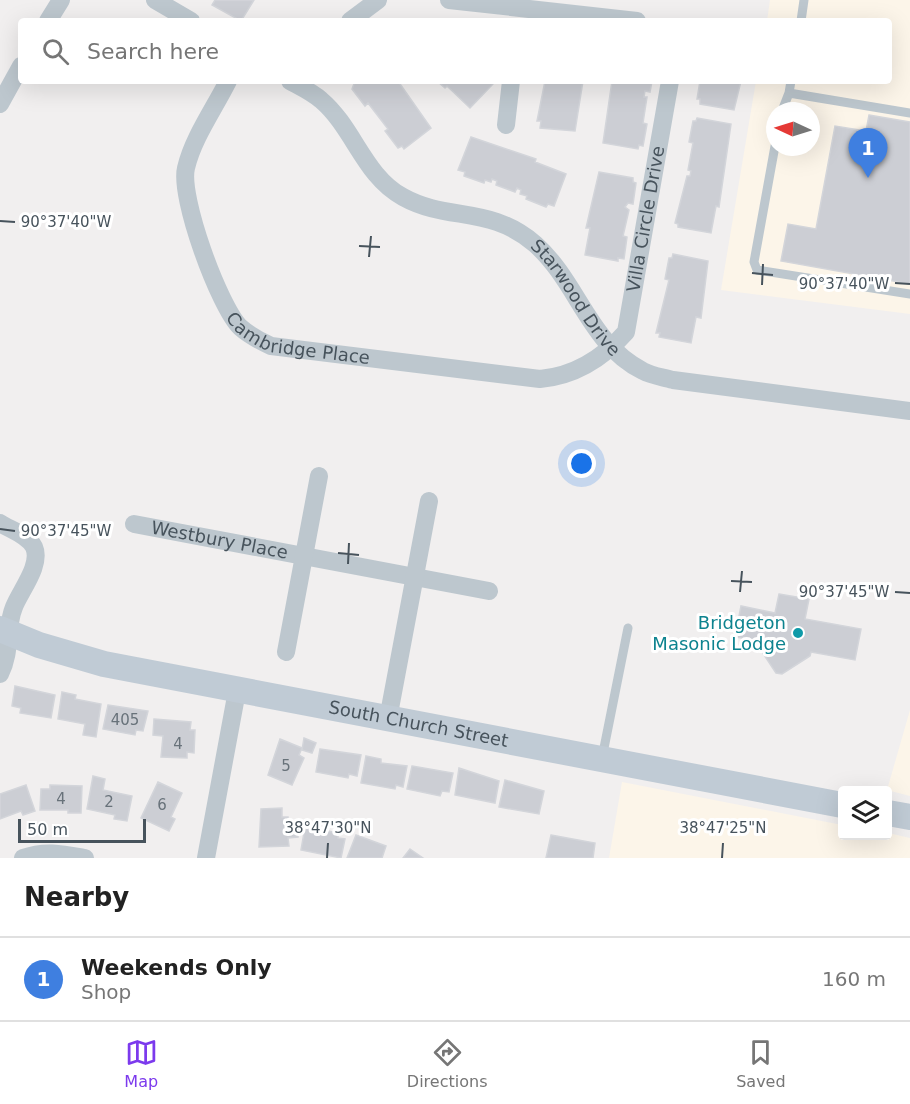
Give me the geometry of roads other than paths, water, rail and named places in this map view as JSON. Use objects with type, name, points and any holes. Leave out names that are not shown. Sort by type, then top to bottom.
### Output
[{"type":"street","points":[[50,18],[61,0]]},
{"type":"street","points":[[155,0],[185,11]]},
{"type":"street","points":[[354,18],[378,0]]},
{"type":"street","points":[[449,0],[517,15],[577,18]]},
{"type":"street","points":[[0,104],[18,71]]},
{"type":"street","name":"Cambridge Place","points":[[226,84],[191,154],[185,170],[185,191],[191,216],[227,308],[240,327],[255,338],[271,346],[540,380],[570,373],[611,349]]},
{"type":"street","name":"Starwood Drive","points":[[295,84],[322,101],[378,177],[402,197],[429,208],[486,217],[508,226],[533,242],[551,260],[611,349],[644,372],[673,380],[910,411]]},
{"type":"street","points":[[506,125],[511,84]]},
{"type":"street","name":"Villa Circle Drive","points":[[611,349],[626,332],[669,84]]},
{"type":"street","name":"Westbury Place","points":[[286,652],[320,476]]},
{"type":"street","points":[[388,719],[429,501]]},
{"type":"street","points":[[0,523],[27,539],[34,549],[35,565],[4,632],[8,657],[0,674]]},
{"type":"street","name":"Westbury Place","points":[[134,524],[489,591]]},
{"type":"street","name":"South Church Street","points":[[4,632],[104,664],[838,804]]},
{"type":"street","points":[[206,858],[237,691]]},
{"type":"street","points":[[892,814],[910,817]]},
{"type":"street","points":[[23,858],[37,853],[54,853],[85,858]]},
{"type":"lane","points":[[801,18],[804,0]]},
{"type":"lane","points":[[786,102],[790,84]]},
{"type":"lane","points":[[789,93],[909,113],[910,102]]},
{"type":"lane","points":[[773,156],[754,262],[756,270],[910,294]]},
{"type":"lane","points":[[602,758],[628,628]]},
{"type":"place","name":"Weekends Only","points":[[868,178]]},
{"type":"place","name":"Bridgeton Masonic Lodge","points":[[798,633]]}]
